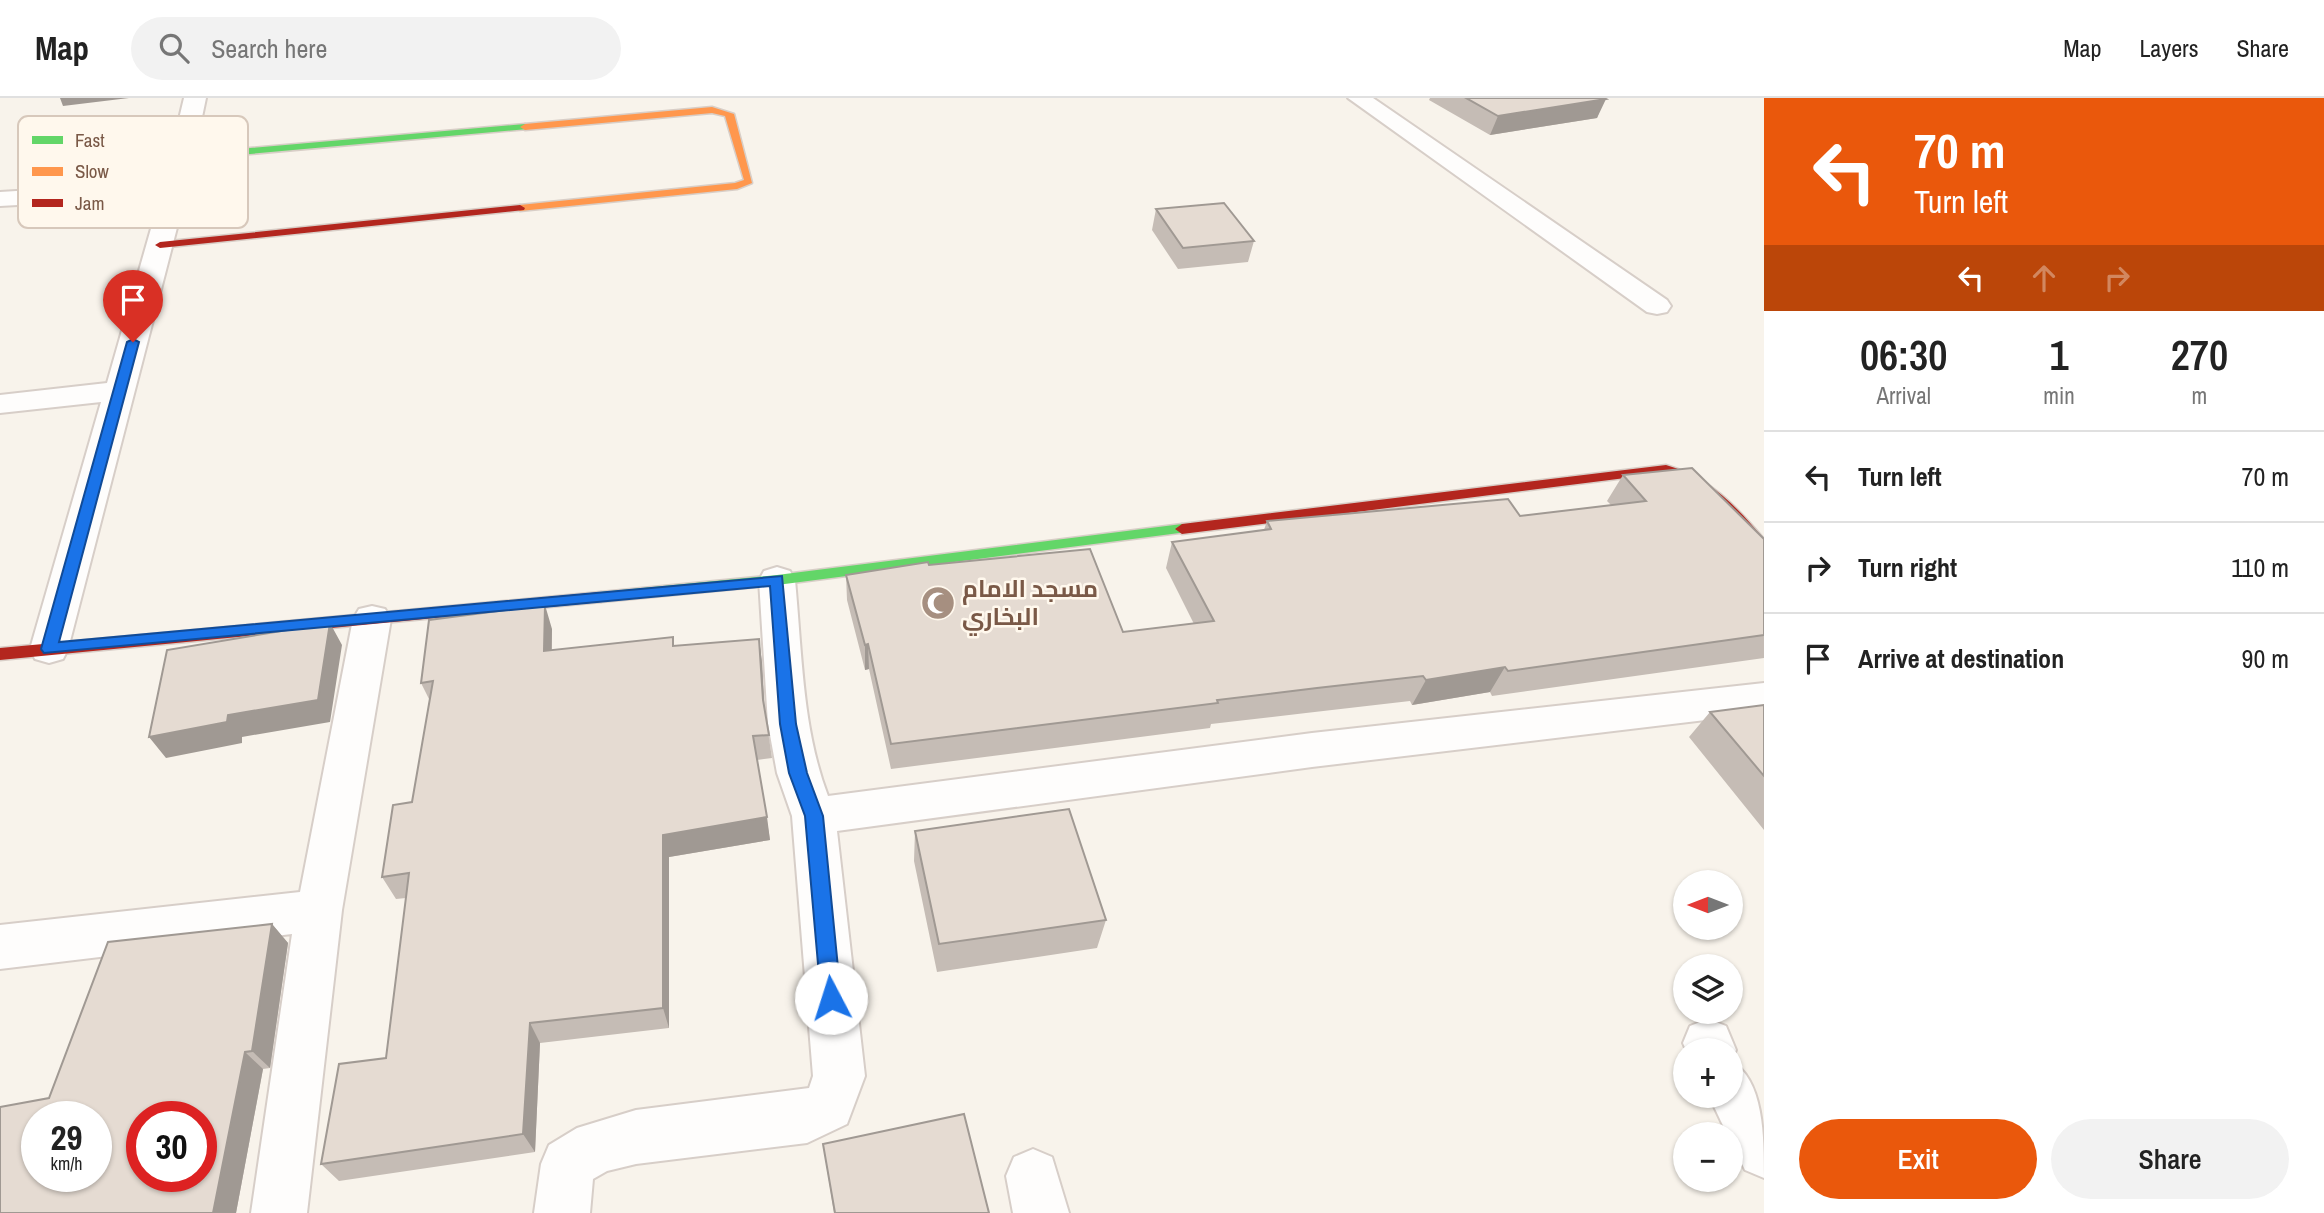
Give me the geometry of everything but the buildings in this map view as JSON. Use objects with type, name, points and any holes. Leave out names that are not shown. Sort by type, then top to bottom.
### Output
[{"type":"street","points":[[191,116],[195,98]]},
{"type":"street","points":[[1359,98],[1657,306]]},
{"type":"street","points":[[160,245],[737,186],[748,181],[729,114],[712,110],[248,150]]},
{"type":"street","points":[[0,199],[18,198]]},
{"type":"street","points":[[49,649],[165,228]]},
{"type":"street","points":[[0,404],[120,391]]},
{"type":"street","points":[[0,654],[777,580],[1666,469],[1686,472],[1706,482],[1764,549]]},
{"type":"street","points":[[562,1213],[568,1164],[596,1147],[636,1137],[807,1117],[829,1106],[839,1076],[814,816],[798,773],[788,724],[777,580]]},
{"type":"street","points":[[279,1213],[318,910],[372,619]]},
{"type":"street","points":[[814,816],[1312,750],[1764,698]]},
{"type":"street","points":[[0,947],[318,910]]},
{"type":"street","points":[[1742,1108],[1764,1151]]},
{"type":"traffic: fast","points":[[248,151],[525,127]]},
{"type":"traffic: fast","points":[[601,597],[777,580],[1182,529]]},
{"type":"traffic: slow","points":[[520,208],[737,186],[749,181],[729,114],[712,110],[525,127]]},
{"type":"traffic: jam","points":[[160,245],[520,208]]},
{"type":"traffic: jam","points":[[1182,529],[1666,469],[1682,474],[1710,490],[1764,549]]},
{"type":"traffic: jam","points":[[0,654],[601,597]]},
{"type":"place","name":"مسجد الامام البخاري","points":[[938,603]]},
{"type":"route","points":[[133,342],[49,649],[777,580],[788,724],[798,773],[814,816],[831,998]]}]
